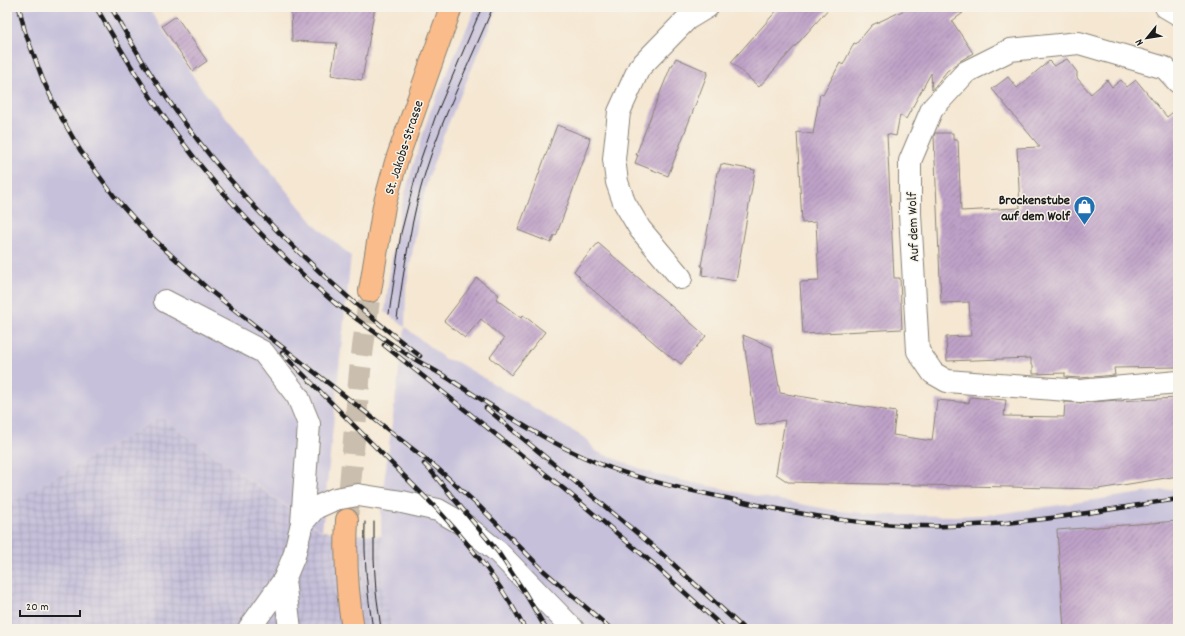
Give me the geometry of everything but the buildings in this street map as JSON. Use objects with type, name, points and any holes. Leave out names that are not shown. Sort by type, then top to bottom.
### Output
[{"type":"main road","name":"St. Jakobs-Strasse","points":[[370,292],[384,206],[396,162],[451,7]]},
{"type":"main road","points":[[347,520],[347,574],[353,629]]},
{"type":"street","points":[[682,278],[640,229],[624,202],[617,182],[614,159],[619,112],[639,68],[688,20],[707,7]]},
{"type":"street","name":"Auf dem Wolf","points":[[1178,82],[1165,68],[1079,43],[1010,50],[966,72],[932,109],[910,161],[910,199],[918,351],[932,373],[948,381],[1080,391],[1178,382]]},
{"type":"street","points":[[165,301],[263,352],[298,397],[309,424],[302,523],[294,556],[284,580],[249,629]]},
{"type":"street","points":[[302,523],[315,508],[335,499],[358,495],[402,502],[438,510],[466,526],[498,552],[573,629]]},
{"type":"street","points":[[284,580],[290,629]]},
{"type":"shaded area","points":[[7,7],[148,7],[201,88],[314,224],[351,256],[322,531],[161,417],[7,504]]},
{"type":"shaded area","points":[[476,7],[498,7],[444,134],[428,179],[420,210],[406,288],[405,327],[385,312],[391,263],[400,212],[412,169],[430,112]]},
{"type":"shaded area","points":[[405,327],[445,359],[457,362],[588,440],[595,451],[657,475],[757,496],[838,511],[887,515],[960,516],[997,514],[1178,488],[1178,629],[393,629],[382,581],[381,504]]},
{"type":"shaded area","points":[[161,417],[321,531],[382,536],[382,581],[393,629],[7,629],[7,504]]},
{"type":"tunnel","points":[[347,520],[360,371],[370,291]]},
{"type":"tram line","points":[[389,314],[401,233],[418,167],[436,115],[482,7]]},
{"type":"tram line","points":[[397,319],[412,225],[426,170],[449,108],[493,7]]},
{"type":"tram line","points":[[365,522],[366,576],[373,629]]},
{"type":"tram line","points":[[374,522],[376,592],[381,629]]},
{"type":"railway","points":[[19,7],[25,32],[43,80],[57,110],[80,150],[114,196],[146,232],[208,289],[437,468],[481,508],[544,571],[611,629]]},
{"type":"railway","points":[[96,7],[147,91],[169,124],[198,162],[254,227],[316,287],[337,305]]},
{"type":"railway","points":[[111,7],[141,58],[173,107],[203,147],[235,185],[305,258],[342,292],[420,356]]},
{"type":"railway","points":[[334,302],[411,357],[543,437],[600,464],[631,475],[678,488],[809,515],[865,523],[921,526],[1007,523],[1178,499]]},
{"type":"railway","points":[[384,345],[564,489],[650,561],[725,629]]},
{"type":"railway","points":[[282,353],[451,524],[496,581],[525,629]]},
{"type":"railway","points":[[486,408],[660,552],[744,629]]},
{"type":"railway","points":[[424,464],[498,552],[525,593],[546,629]]},
{"type":"place","name":"Brockenstube auf dem Wolf","points":[[1085,226]]}]
